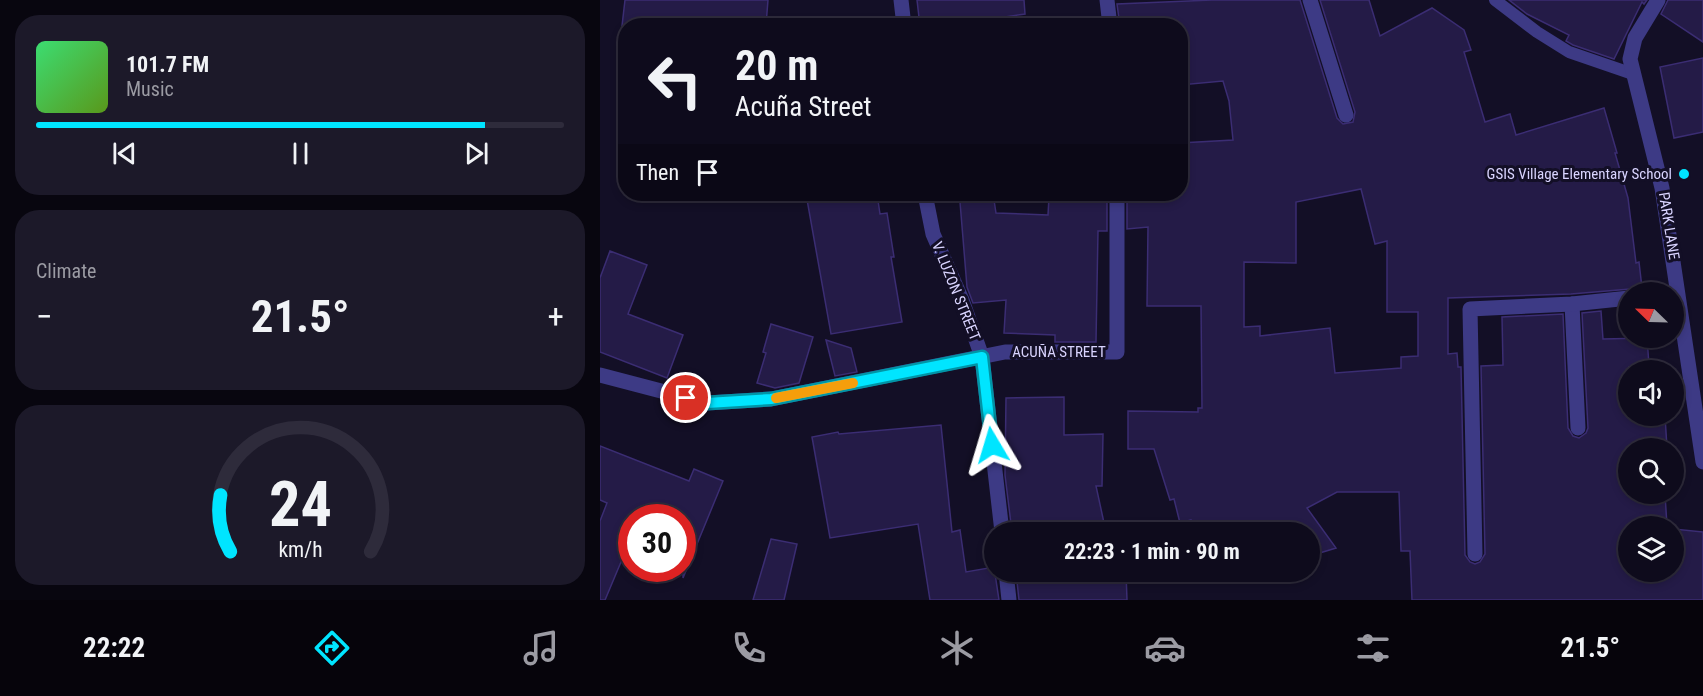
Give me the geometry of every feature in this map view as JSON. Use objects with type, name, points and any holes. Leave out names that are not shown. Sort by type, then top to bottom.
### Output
[{"type":"street","points":[[901,0],[903,18]]},
{"type":"street","points":[[1107,0],[1109,18]]},
{"type":"street","points":[[1310,0],[1346,116]]},
{"type":"street","name":"PARK LANE","points":[[1658,0],[1635,38],[1630,59],[1662,188],[1675,282]]},
{"type":"street","name":"V. LUZON STREET","points":[[926,201],[933,234],[962,300],[982,357],[1001,522]]},
{"type":"street","name":"ACUÑA STREET","points":[[600,375],[707,403],[771,399],[1005,352],[1117,352],[1117,201]]},
{"type":"street","points":[[1475,554],[1470,309],[1618,299]]},
{"type":"street","points":[[1572,304],[1578,428]]},
{"type":"street","name":"PARK LANE","points":[[1684,338],[1703,462]]},
{"type":"street","points":[[1007,582],[1009,600]]},
{"type":"lane","points":[[1495,0],[1537,32],[1569,52],[1633,74]]},
{"type":"building","points":[[625,0],[768,0],[767,18],[623,18]]},
{"type":"building","points":[[917,0],[1024,0],[1025,14],[998,18],[919,18]]},
{"type":"building","points":[[1212,0],[1300,0],[1337,118],[1343,124],[1353,122],[1355,112],[1320,0],[1369,0],[1380,36],[1432,8],[1464,30],[1471,50],[1464,52],[1485,122],[1510,114],[1516,135],[1604,108],[1628,198],[1636,263],[1639,262],[1641,282],[1618,282],[1618,290],[1571,294],[1448,298],[1448,354],[1457,353],[1458,367],[1461,367],[1465,555],[1470,562],[1475,564],[1480,562],[1485,554],[1481,366],[1503,365],[1502,317],[1563,314],[1568,428],[1573,436],[1579,438],[1586,433],[1588,428],[1582,313],[1601,311],[1603,339],[1618,339],[1618,348],[1648,348],[1649,360],[1618,360],[1618,426],[1666,426],[1666,438],[1618,438],[1618,504],[1666,504],[1666,516],[1618,516],[1618,582],[1684,582],[1684,530],[1703,532],[1703,600],[1412,600],[1410,551],[1401,551],[1399,492],[1337,492],[1307,508],[1317,522],[1192,522],[1191,520],[1180,522],[1174,499],[1170,500],[1154,449],[1128,449],[1128,411],[1198,412],[1198,408],[1202,408],[1201,306],[1147,306],[1148,227],[1127,229],[1127,201],[1188,201],[1188,143],[1233,140],[1229,101],[1223,81],[1188,84],[1188,18],[1119,18],[1117,4]],"holes":[[[1361,189],[1375,244],[1387,241],[1387,312],[1418,312],[1418,356],[1401,357],[1401,368],[1335,373],[1330,328],[1260,336],[1260,326],[1244,327],[1244,262],[1296,263],[1296,202]]]},
{"type":"building","points":[[1509,0],[1647,0],[1644,4],[1642,2],[1614,59],[1573,45],[1566,41],[1569,35],[1527,14]]},
{"type":"building","points":[[1668,0],[1703,0],[1703,42],[1661,14]]},
{"type":"building","points":[[1703,58],[1703,132],[1674,138],[1660,67]]},
{"type":"building","points":[[807,201],[878,201],[880,214],[887,213],[894,257],[891,257],[902,322],[831,334]]},
{"type":"building","points":[[994,201],[996,213],[1048,215],[1049,201],[1107,201],[1107,231],[1098,231],[1096,342],[1055,342],[1055,335],[1004,333],[1006,300],[973,303],[967,287],[960,202]]},
{"type":"building","points":[[610,251],[647,265],[628,314],[683,335],[667,378],[600,352],[600,278]]},
{"type":"building","points":[[771,324],[813,337],[799,383],[775,388],[757,383],[766,353],[763,352]]},
{"type":"building","points":[[826,340],[851,348],[857,372],[835,376]]},
{"type":"building","points":[[1064,397],[1064,435],[1103,434],[1102,486],[1096,486],[1104,522],[1011,522],[1005,475],[1006,398]]},
{"type":"building","points":[[941,425],[952,532],[960,530],[966,572],[984,569],[984,582],[996,582],[999,600],[930,600],[918,524],[830,538],[812,437],[838,432],[839,434]]},
{"type":"building","points":[[600,446],[689,481],[694,469],[723,481],[696,546],[696,504],[618,504],[618,569],[605,600],[600,600],[600,521],[607,503],[600,500]]},
{"type":"building","points":[[1320,526],[1336,548],[1320,553]]},
{"type":"building","points":[[771,539],[797,544],[784,600],[753,600]]},
{"type":"building","points":[[1017,582],[1126,582],[1127,600],[1019,600]]},
{"type":"slow traffic","points":[[776,398],[853,383]]},
{"type":"place","name":"GSIS Village Elementary School","points":[[1684,174]]},
{"type":"route","points":[[686,398],[707,403],[771,399],[982,357],[992,445]]}]
